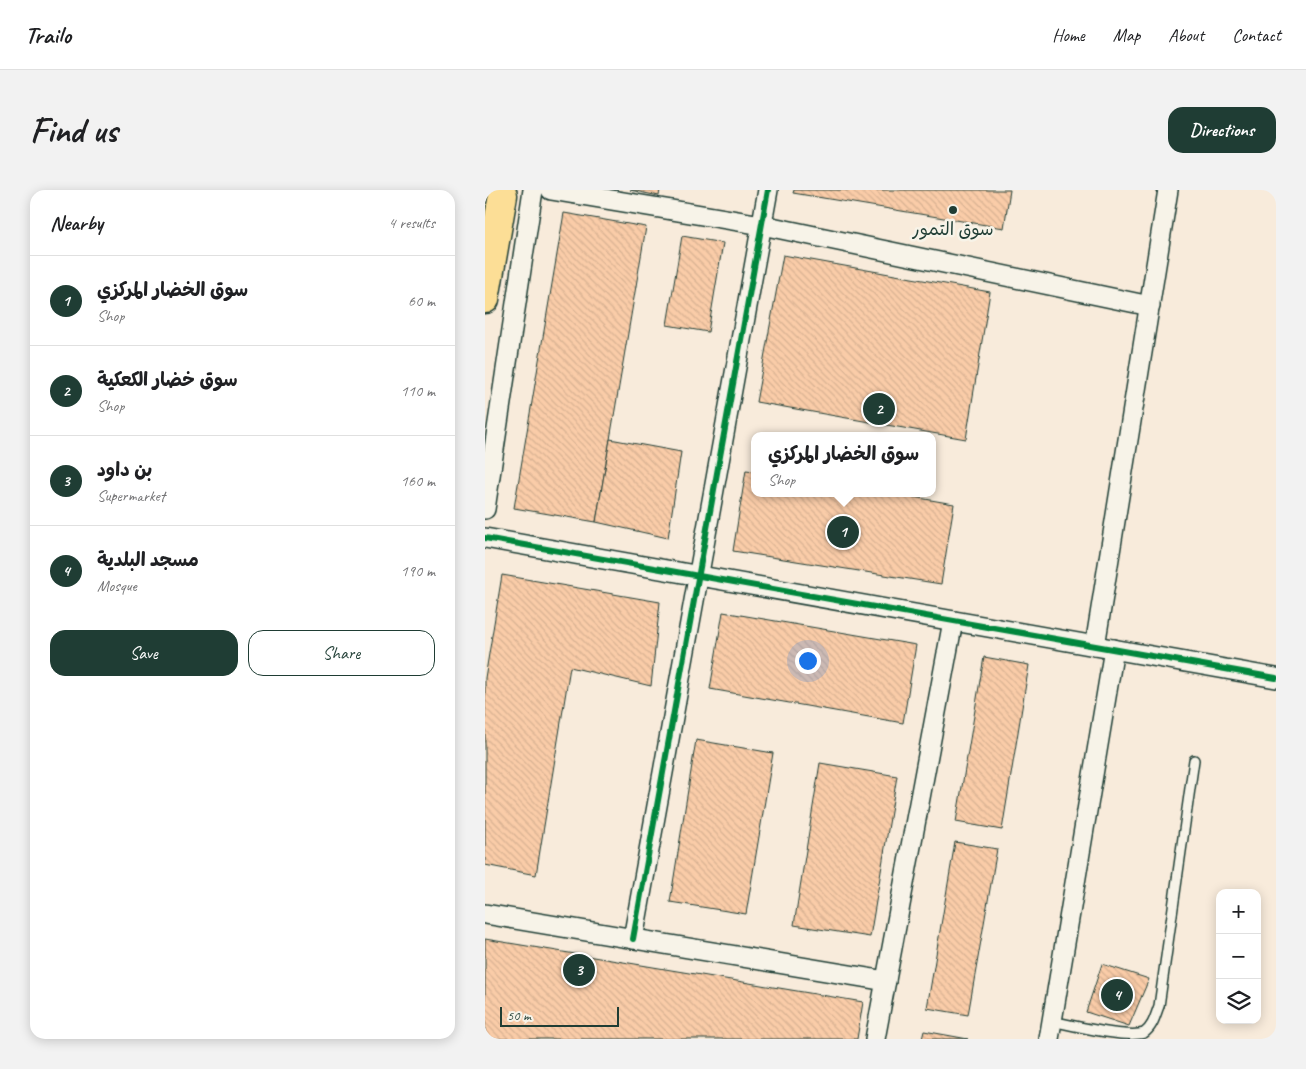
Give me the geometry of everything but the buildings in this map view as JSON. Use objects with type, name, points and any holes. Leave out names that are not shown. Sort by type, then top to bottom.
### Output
[{"type":"highway","points":[[485,299],[503,195]]},
{"type":"street","points":[[485,509],[533,190]]},
{"type":"street","points":[[551,190],[761,225],[1150,306]]},
{"type":"street","points":[[633,939],[768,190]]},
{"type":"street","points":[[1095,646],[1168,190]]},
{"type":"street","points":[[485,538],[1276,678]]},
{"type":"street","points":[[875,1039],[953,621]]},
{"type":"street","points":[[1050,1030],[1114,649]]},
{"type":"street","points":[[485,914],[886,980]]},
{"type":"lane","points":[[1050,1030],[1130,1037],[1144,1033],[1152,1025],[1159,1006],[1194,760]]},
{"type":"cycle path","points":[[633,939],[768,190]]},
{"type":"cycle path","points":[[485,538],[1276,678]]},
{"type":"place","name":"سوق التمور","points":[[953,210]]},
{"type":"place","name":"سوق خضار الكعكية","points":[[879,409]]},
{"type":"place","name":"سوق الخضار المركزي","points":[[843,532]]},
{"type":"place","name":"بن داود","points":[[579,970]]},
{"type":"place","name":"مسجد البلدية","points":[[1117,995]]}]
